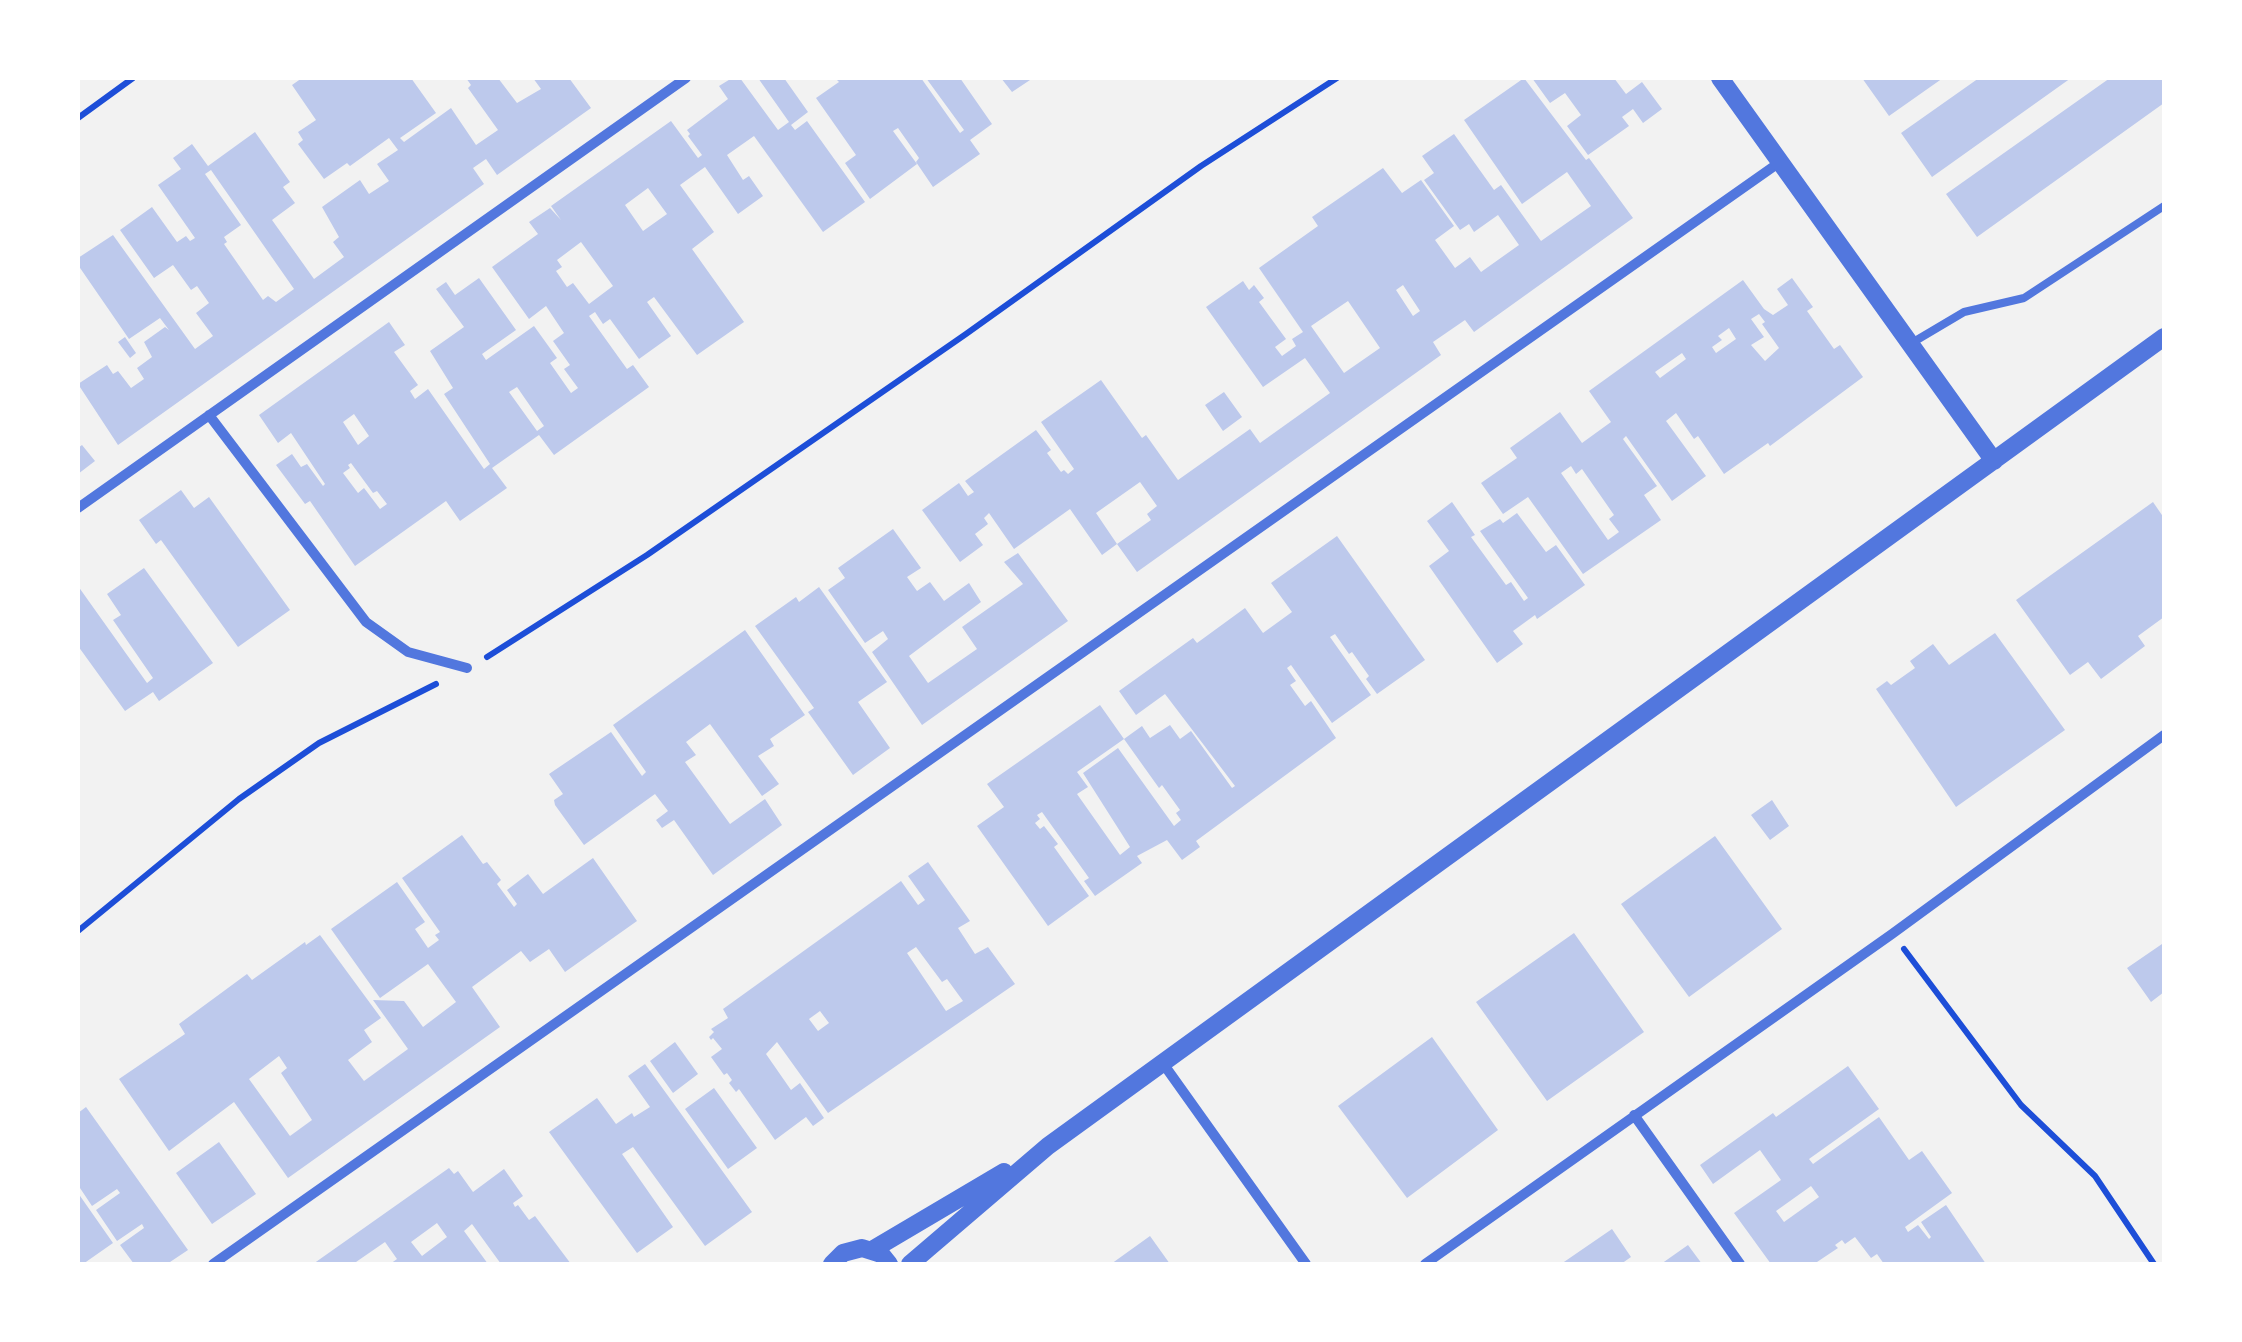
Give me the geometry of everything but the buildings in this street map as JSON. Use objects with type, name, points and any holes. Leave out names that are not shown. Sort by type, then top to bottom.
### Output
[{"type":"street","points":[[78,508],[686,78]]},
{"type":"street","points":[[1720,78],[1994,461]]},
{"type":"street","points":[[213,1264],[1780,162]]},
{"type":"street","points":[[910,1264],[1048,1146],[2164,338]]},
{"type":"street","points":[[209,416],[366,622],[408,652],[466,668]]},
{"type":"street","points":[[1425,1264],[2164,736]]},
{"type":"street","points":[[1162,1062],[1306,1264]]},
{"type":"street","points":[[1634,1116],[1740,1264]]},
{"type":"street","points":[[832,1264],[852,1249],[872,1250],[1048,1146]]},
{"type":"street","points":[[872,1250],[889,1264]]},
{"type":"lane","points":[[1910,344],[1964,312],[2024,298],[2164,206]]},
{"type":"path","points":[[78,118],[133,78]]},
{"type":"path","points":[[78,932],[240,799],[319,743],[504,648],[647,555],[950,346],[1200,166],[1336,78]]},
{"type":"path","points":[[1892,934],[2022,1105],[2095,1176],[2154,1264]]}]
